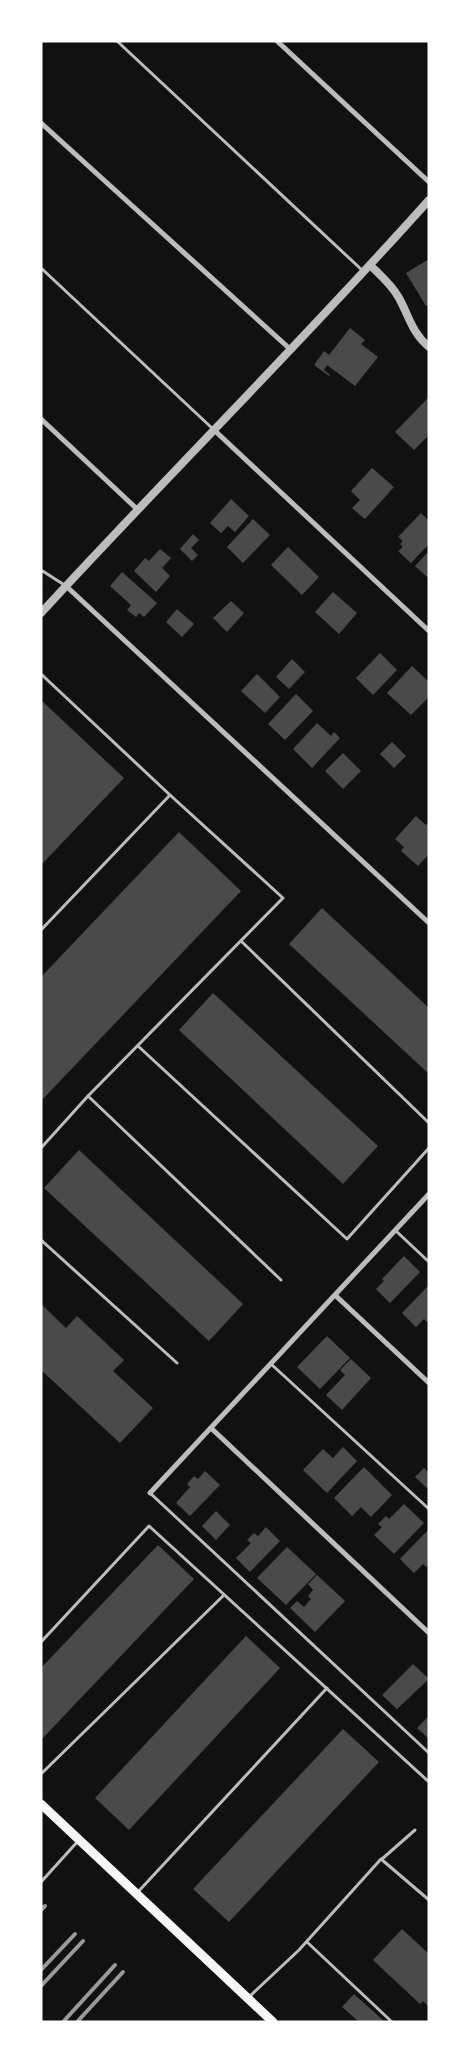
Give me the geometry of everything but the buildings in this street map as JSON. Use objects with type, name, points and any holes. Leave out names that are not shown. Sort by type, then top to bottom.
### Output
[{"type":"main road","points":[[41,1804],[273,2022]]},
{"type":"street","points":[[277,41],[429,182]]},
{"type":"street","points":[[41,123],[290,350]]},
{"type":"street","points":[[41,613],[137,509],[364,272],[429,200]]},
{"type":"street","points":[[370,265],[399,298],[420,340],[429,347]]},
{"type":"street","points":[[41,419],[137,509]]},
{"type":"street","points":[[213,429],[429,631]]},
{"type":"street","points":[[66,586],[429,923]]},
{"type":"street","points":[[150,1493],[336,1296],[429,1194]]},
{"type":"street","points":[[336,1296],[429,1383]]},
{"type":"street","points":[[211,1428],[429,1633]]},
{"type":"lane","points":[[118,41],[364,272]]},
{"type":"lane","points":[[41,268],[213,429]]},
{"type":"lane","points":[[41,570],[66,586]]},
{"type":"lane","points":[[41,674],[170,795],[284,898],[88,1096],[41,1148]]},
{"type":"lane","points":[[41,930],[170,795]]},
{"type":"lane","points":[[241,941],[429,1123]]},
{"type":"lane","points":[[138,1046],[346,1239],[429,1148]]},
{"type":"lane","points":[[88,1096],[281,1280]]},
{"type":"lane","points":[[395,1230],[429,1262]]},
{"type":"lane","points":[[41,1240],[177,1363]]},
{"type":"lane","points":[[271,1364],[429,1510]]},
{"type":"lane","points":[[150,1493],[429,1753]]},
{"type":"lane","points":[[41,1642],[148,1526],[429,1782]]},
{"type":"lane","points":[[41,1774],[224,1594]]},
{"type":"lane","points":[[136,1893],[327,1688]]},
{"type":"lane","points":[[248,1998],[307,1942],[382,1859],[415,1830]]},
{"type":"lane","points":[[41,1882],[79,1840]]},
{"type":"lane","points":[[382,1859],[429,1900]]},
{"type":"lane","points":[[307,1942],[392,2022]]},
{"type":"railway","points":[[41,1910],[45,1906]]},
{"type":"railway","points":[[41,1970],[75,1934]]},
{"type":"railway","points":[[41,1986],[83,1941]]},
{"type":"railway","points":[[63,2022],[115,1965]]},
{"type":"railway","points":[[77,2022],[123,1972]]}]
